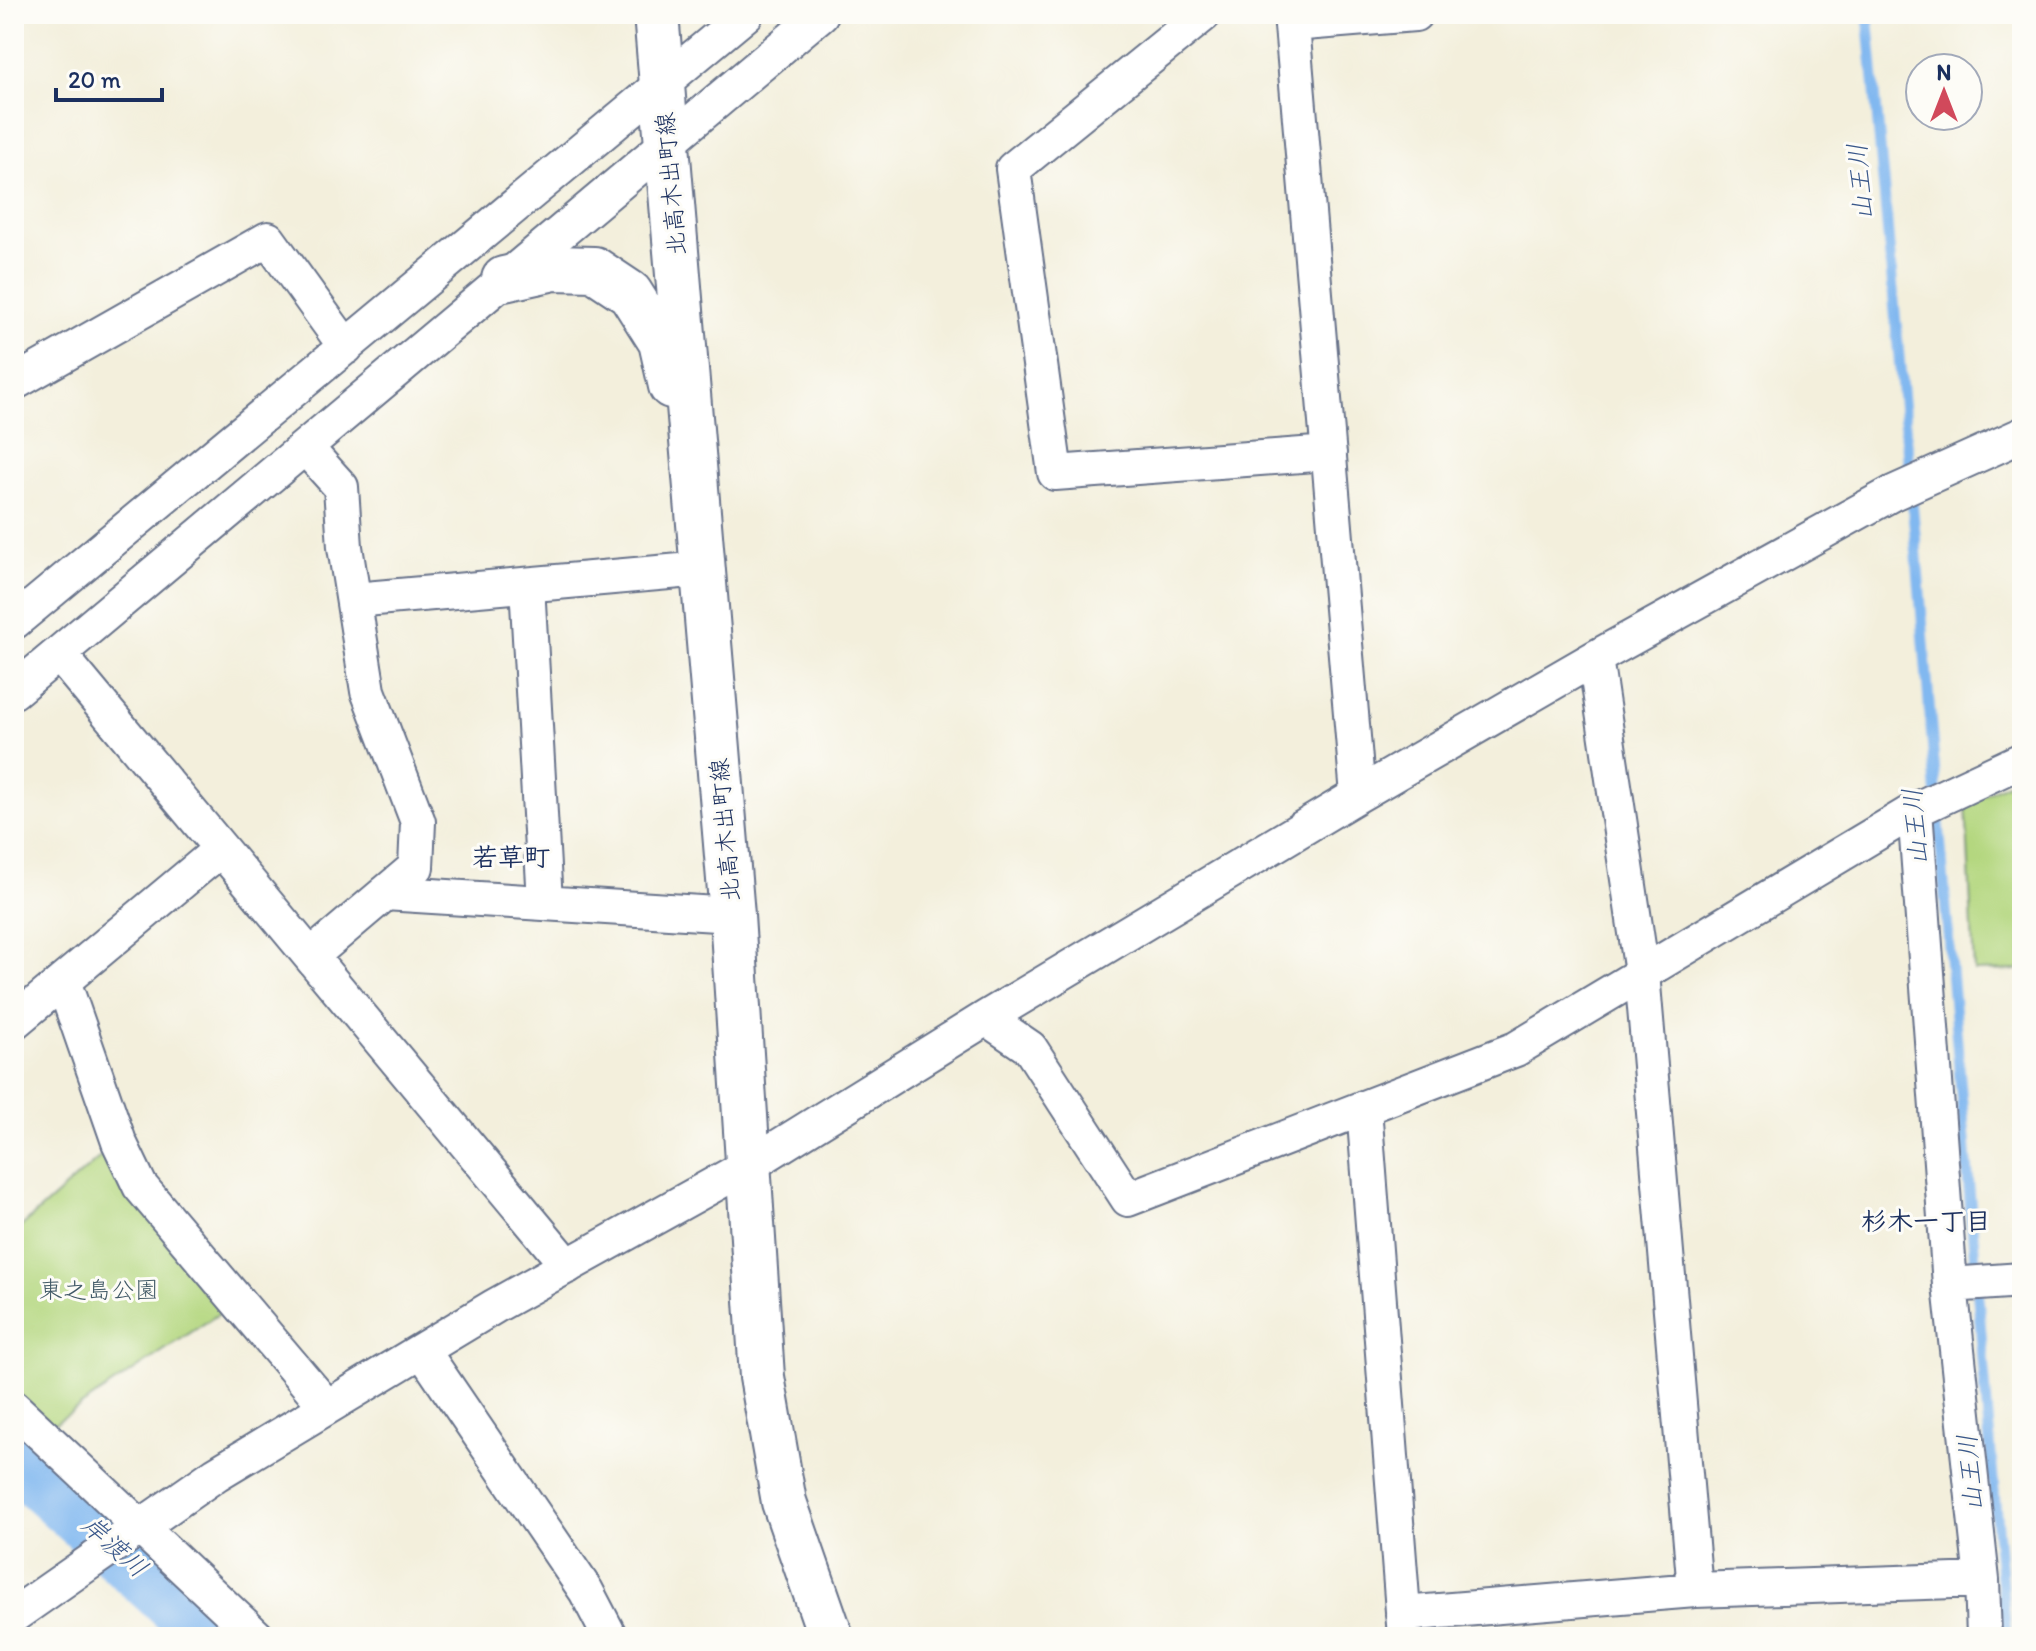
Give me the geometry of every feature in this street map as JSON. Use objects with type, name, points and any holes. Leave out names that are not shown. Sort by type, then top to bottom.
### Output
[{"type":"main road","name":"北高木出町線","points":[[656,14],[732,915],[765,1392],[784,1502],[831,1637]]},
{"type":"main road","points":[[504,279],[554,268],[594,269],[630,293],[661,342],[698,502]]},
{"type":"street","points":[[14,622],[746,14]]},
{"type":"street","points":[[14,691],[821,14]]},
{"type":"street","points":[[1204,14],[1013,169],[1055,473],[1329,453]]},
{"type":"street","points":[[1358,795],[1292,19],[1415,14]]},
{"type":"street","points":[[14,383],[268,239],[346,347]]},
{"type":"street","points":[[14,1615],[136,1526],[327,1407],[568,1266],[751,1164],[986,1018],[1358,795],[1595,658],[1893,493],[2022,435]]},
{"type":"street","points":[[305,447],[341,487],[368,691],[418,822],[416,867],[311,956]]},
{"type":"street","points":[[354,600],[703,569]]},
{"type":"street","points":[[527,585],[545,902]]},
{"type":"street","points":[[59,654],[568,1266]]},
{"type":"street","points":[[1595,658],[1642,973],[1695,1590]]},
{"type":"street","points":[[986,1018],[1030,1048],[1128,1199],[1516,1049],[1915,810],[2022,760]]},
{"type":"street","points":[[1915,810],[1950,1285],[1982,1580],[1984,1637]]},
{"type":"street","points":[[14,1022],[221,849]]},
{"type":"street","points":[[385,893],[732,915]]},
{"type":"street","points":[[63,981],[119,1142],[140,1186],[327,1407]]},
{"type":"street","points":[[1364,1108],[1404,1625],[1695,1590],[1982,1580]]},
{"type":"street","points":[[1950,1285],[2022,1280]]},
{"type":"street","points":[[422,1350],[586,1591],[610,1637]]},
{"type":"street","points":[[14,1408],[257,1637]]},
{"type":"green space","points":[[2022,776],[2022,970],[1974,971],[1966,803]]},
{"type":"green space","name":"東之島公園","points":[[109,1149],[229,1307],[52,1425],[14,1391],[14,1233]]},
{"type":"waterway","name":"山王川","points":[[1868,14],[1916,545],[2006,1637]]},
{"type":"waterway","name":"岸渡川","points":[[14,1454],[216,1637]]},
{"type":"district","name":"若草町","points":[[511,857]]},
{"type":"district","name":"杉木一丁目","points":[[1926,1221]]}]
